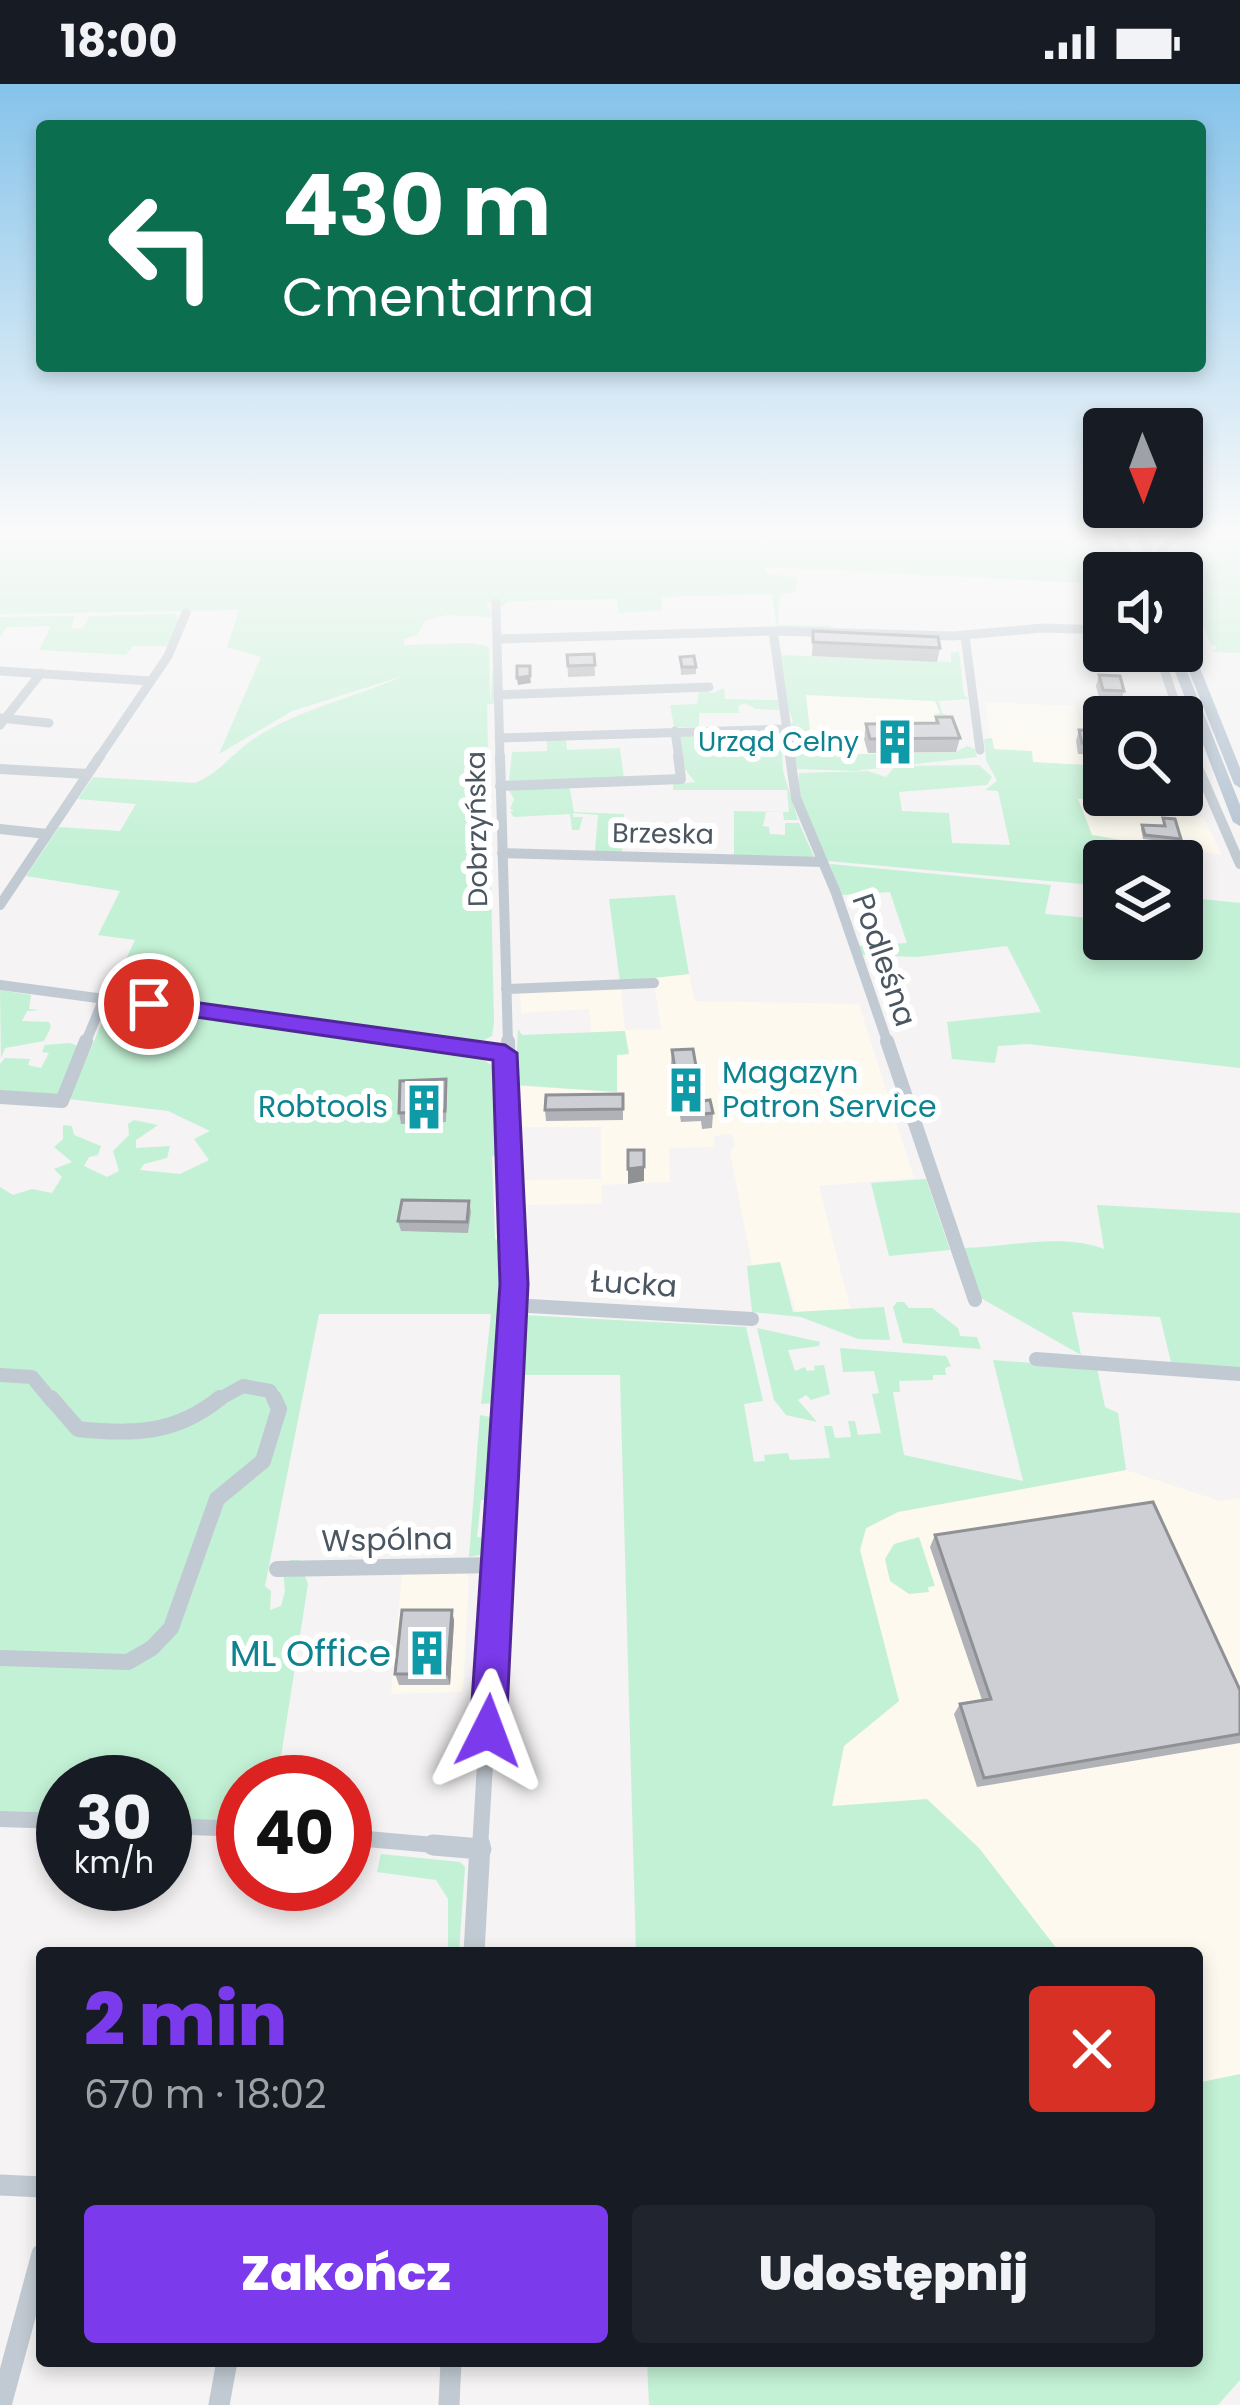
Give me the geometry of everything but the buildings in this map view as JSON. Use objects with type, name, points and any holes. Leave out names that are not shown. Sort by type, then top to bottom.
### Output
[{"type":"main road","points":[[1181,672],[1240,822]]},
{"type":"main road","points":[[1196,672],[1240,784]]},
{"type":"street","points":[[2,901],[176,638]]},
{"type":"street","points":[[497,639],[521,638]]},
{"type":"street","name":"Podleśna","points":[[774,638],[796,798],[975,1300]]},
{"type":"street","points":[[965,638],[980,750]]},
{"type":"street","name":"Dobrzyńska","points":[[475,1947],[513,1306],[497,639]]},
{"type":"street","points":[[0,670],[150,681]]},
{"type":"street","points":[[2,720],[40,674]]},
{"type":"street","points":[[498,695],[710,687]]},
{"type":"street","points":[[2,720],[49,722]]},
{"type":"street","points":[[499,738],[785,729]]},
{"type":"street","points":[[500,787],[681,779],[675,730]]},
{"type":"street","points":[[0,769],[88,774]]},
{"type":"street","points":[[1203,786],[1240,864]]},
{"type":"street","points":[[0,829],[47,834]]},
{"type":"street","name":"Brzeska","points":[[502,854],[822,862]]},
{"type":"street","points":[[506,989],[655,983]]},
{"type":"street","points":[[0,985],[505,1053]]},
{"type":"street","points":[[0,1097],[62,1101],[104,998]]},
{"type":"street","name":"Łucka","points":[[513,1306],[752,1319]]},
{"type":"street","points":[[1036,1359],[1240,1374]]},
{"type":"street","points":[[0,1375],[27,1376],[45,1384],[64,1423],[91,1430],[141,1432],[186,1424],[232,1387],[243,1385],[270,1391],[279,1409],[263,1461],[218,1499],[171,1628],[152,1648],[128,1662],[0,1658]]},
{"type":"street","name":"Wspólna","points":[[277,1569],[497,1565]]},
{"type":"street","points":[[0,1819],[36,1820]]},
{"type":"street","points":[[372,1839],[482,1849]]},
{"type":"street","points":[[0,2185],[36,2187]]},
{"type":"street","points":[[1,2405],[36,2276]]},
{"type":"street","points":[[219,2405],[226,2367]]},
{"type":"street","points":[[449,2405],[451,2367]]},
{"type":"shaded area","points":[[795,693],[937,699],[958,757],[809,760]]},
{"type":"shaded area","points":[[985,702],[1075,706],[1083,720],[1083,765],[994,760]]},
{"type":"shaded area","points":[[1085,816],[1203,817],[1222,855],[1203,852],[1203,840],[1092,835]]},
{"type":"shaded area","points":[[689,974],[695,1001],[859,1004],[914,1178],[819,1186],[851,1311],[797,1314],[780,1262],[752,1265],[730,1152],[735,1146],[732,1134],[714,1136],[715,1147],[669,1148],[670,1182],[602,1185],[601,1204],[521,1205],[520,1180],[601,1179],[601,1127],[519,1127],[518,1086],[616,1092],[617,1055],[628,1054],[625,1031],[591,1032],[589,1009],[521,1013],[520,991],[621,987],[625,1030],[661,1029],[653,976]]},
{"type":"shaded area","points":[[1126,1470],[1220,1501],[1240,1498],[1240,2074],[1203,2082],[1203,1947],[1055,1947],[979,1848],[832,1807],[844,1746],[899,1701],[860,1550],[866,1529],[898,1512]]},
{"type":"shaded area","points":[[465,1572],[469,1578],[463,1692],[391,1694],[402,1573]]},
{"type":"green space","points":[[45,638],[171,638],[167,646],[133,646],[126,655],[39,650]]},
{"type":"green space","points":[[230,638],[473,643],[489,647],[490,703],[494,655],[495,703],[487,705],[492,1036],[482,1041],[110,993],[135,940],[98,935],[120,891],[26,876],[59,827],[120,831],[136,804],[78,799],[93,777],[195,783],[273,728],[403,676],[292,711],[219,754],[261,657],[227,647]]},
{"type":"green space","points":[[779,638],[782,655],[951,662],[951,653],[959,651],[964,695],[969,699],[939,701],[942,713],[949,716],[932,714],[940,713],[935,701],[806,695],[811,740],[840,739],[848,744],[811,744],[813,755],[955,752],[967,746],[975,749],[977,757],[855,771],[795,769],[789,728],[793,721],[784,700]]},
{"type":"green space","points":[[1208,638],[1240,638],[1240,653],[1213,652],[1217,647]]},
{"type":"green space","points":[[724,688],[725,699],[778,700],[779,710],[744,703],[739,713],[699,713],[699,727],[674,727],[670,705],[697,704],[699,689],[713,693]]},
{"type":"green space","points":[[726,730],[730,746],[782,747],[783,771],[798,820],[784,820],[783,812],[766,812],[763,826],[769,827],[770,834],[785,835],[785,823],[799,823],[815,859],[734,855],[734,811],[789,812],[787,790],[673,790],[673,784],[695,782],[683,767],[678,733],[716,737]]},
{"type":"green space","points":[[566,737],[567,750],[620,748],[624,778],[509,781],[512,752],[547,751],[547,738]]},
{"type":"green space","points":[[992,738],[994,749],[1032,751],[1033,762],[1083,765],[1083,799],[1078,799],[1092,835],[1121,840],[1083,840],[1083,884],[828,861],[798,792],[799,773],[868,771],[886,777],[895,766],[979,765],[992,777],[987,785],[899,792],[902,811],[949,813],[952,843],[1010,845],[998,791],[985,790],[997,781],[986,760],[984,739]]},
{"type":"green space","points":[[569,784],[574,812],[624,814],[622,852],[595,851],[598,815],[573,813],[573,817],[583,817],[579,830],[572,830],[570,814],[514,817],[510,812],[514,799],[509,791]]},
{"type":"green space","points":[[830,864],[1051,885],[1045,914],[1083,917],[1083,960],[1203,960],[1203,899],[1240,903],[1240,1068],[1028,1044],[998,1046],[995,1063],[952,1059],[947,1022],[1041,1012],[1007,946],[917,957],[863,955],[857,946],[907,943],[890,892],[841,895]]},
{"type":"green space","points":[[675,895],[689,974],[620,982],[609,899]]},
{"type":"green space","points":[[0,990],[31,995],[29,1009],[40,1010],[27,1011],[22,1021],[49,1022],[51,1027],[44,1041],[5,1048],[1,1058]]},
{"type":"green space","points":[[110,1004],[468,1050],[496,1068],[500,1151],[492,1157],[495,1239],[503,1241],[497,1403],[481,1404],[491,1314],[319,1314],[265,1586],[271,1591],[270,1610],[281,1606],[283,1569],[290,1560],[299,1560],[308,1584],[281,1755],[216,1755],[216,1828],[192,1827],[192,1755],[36,1755],[36,1820],[0,1819],[0,1187],[13,1195],[32,1189],[52,1193],[62,1177],[54,1169],[72,1162],[54,1147],[63,1139],[63,1125],[101,1146],[84,1166],[107,1177],[119,1171],[113,1151],[129,1135],[128,1124],[134,1120],[158,1125],[136,1140],[136,1148],[170,1146],[167,1158],[144,1164],[140,1170],[180,1174],[209,1160],[194,1139],[210,1131],[168,1111],[69,1099]]},
{"type":"green space","points":[[518,1029],[522,1035],[625,1031],[629,1054],[617,1055],[617,1092],[515,1085]]},
{"type":"green space","points":[[45,1045],[78,1046],[57,1096],[0,1093],[0,1064],[5,1058],[30,1059],[28,1065],[41,1068],[49,1053],[42,1052]]},
{"type":"green space","points":[[926,1179],[950,1250],[889,1256],[871,1183]]},
{"type":"green space","points":[[1097,1205],[1240,1213],[1240,1370],[1172,1366],[1160,1317],[1072,1312],[1081,1355],[979,1297],[961,1248],[1052,1241],[1104,1249]]},
{"type":"green space","points":[[780,1262],[793,1312],[884,1307],[890,1340],[858,1339],[801,1317],[752,1312],[747,1266]]},
{"type":"green space","points":[[897,1302],[909,1308],[932,1308],[958,1328],[960,1336],[977,1337],[981,1349],[903,1343],[893,1307]]},
{"type":"green space","points":[[522,1315],[746,1327],[763,1401],[744,1404],[754,1462],[765,1461],[764,1455],[788,1453],[790,1460],[830,1458],[824,1426],[832,1426],[835,1438],[851,1437],[848,1421],[855,1421],[858,1435],[881,1433],[872,1394],[879,1393],[874,1371],[843,1372],[840,1348],[946,1356],[951,1366],[945,1368],[946,1375],[899,1381],[900,1392],[893,1392],[904,1455],[1023,1481],[993,1360],[1097,1368],[1105,1407],[1118,1413],[1126,1470],[898,1512],[866,1528],[860,1550],[899,1701],[844,1746],[832,1806],[927,1799],[979,1848],[1055,1947],[636,1947],[620,1375],[520,1375]]},
{"type":"green space","points":[[757,1328],[820,1342],[819,1346],[788,1350],[795,1371],[824,1365],[830,1394],[798,1400],[817,1422],[786,1415],[774,1400]]},
{"type":"green space","points":[[480,1415],[495,1418],[491,1500],[481,1500],[477,1537],[488,1538],[486,1554],[469,1557]]},
{"type":"green space","points":[[919,1537],[935,1586],[928,1587],[929,1592],[909,1594],[890,1581],[885,1559],[894,1544]]},
{"type":"green space","points":[[381,1854],[460,1862],[465,1867],[459,1947],[448,1947],[448,1899],[436,1880],[377,1872]]},
{"type":"green space","points":[[1240,2074],[1240,2380],[1218,2405],[649,2405],[647,2367],[1203,2367],[1203,2082]]},
{"type":"place","name":"Urząd Celny","points":[[895,742]]},
{"type":"place","name":"Magazyn Patron Service","points":[[686,1090]]},
{"type":"place","name":"Robtools","points":[[424,1107]]},
{"type":"place","name":"ML Office","points":[[427,1653]]},
{"type":"route","points":[[149,1004],[505,1053],[514,1284],[488,1731]]}]
